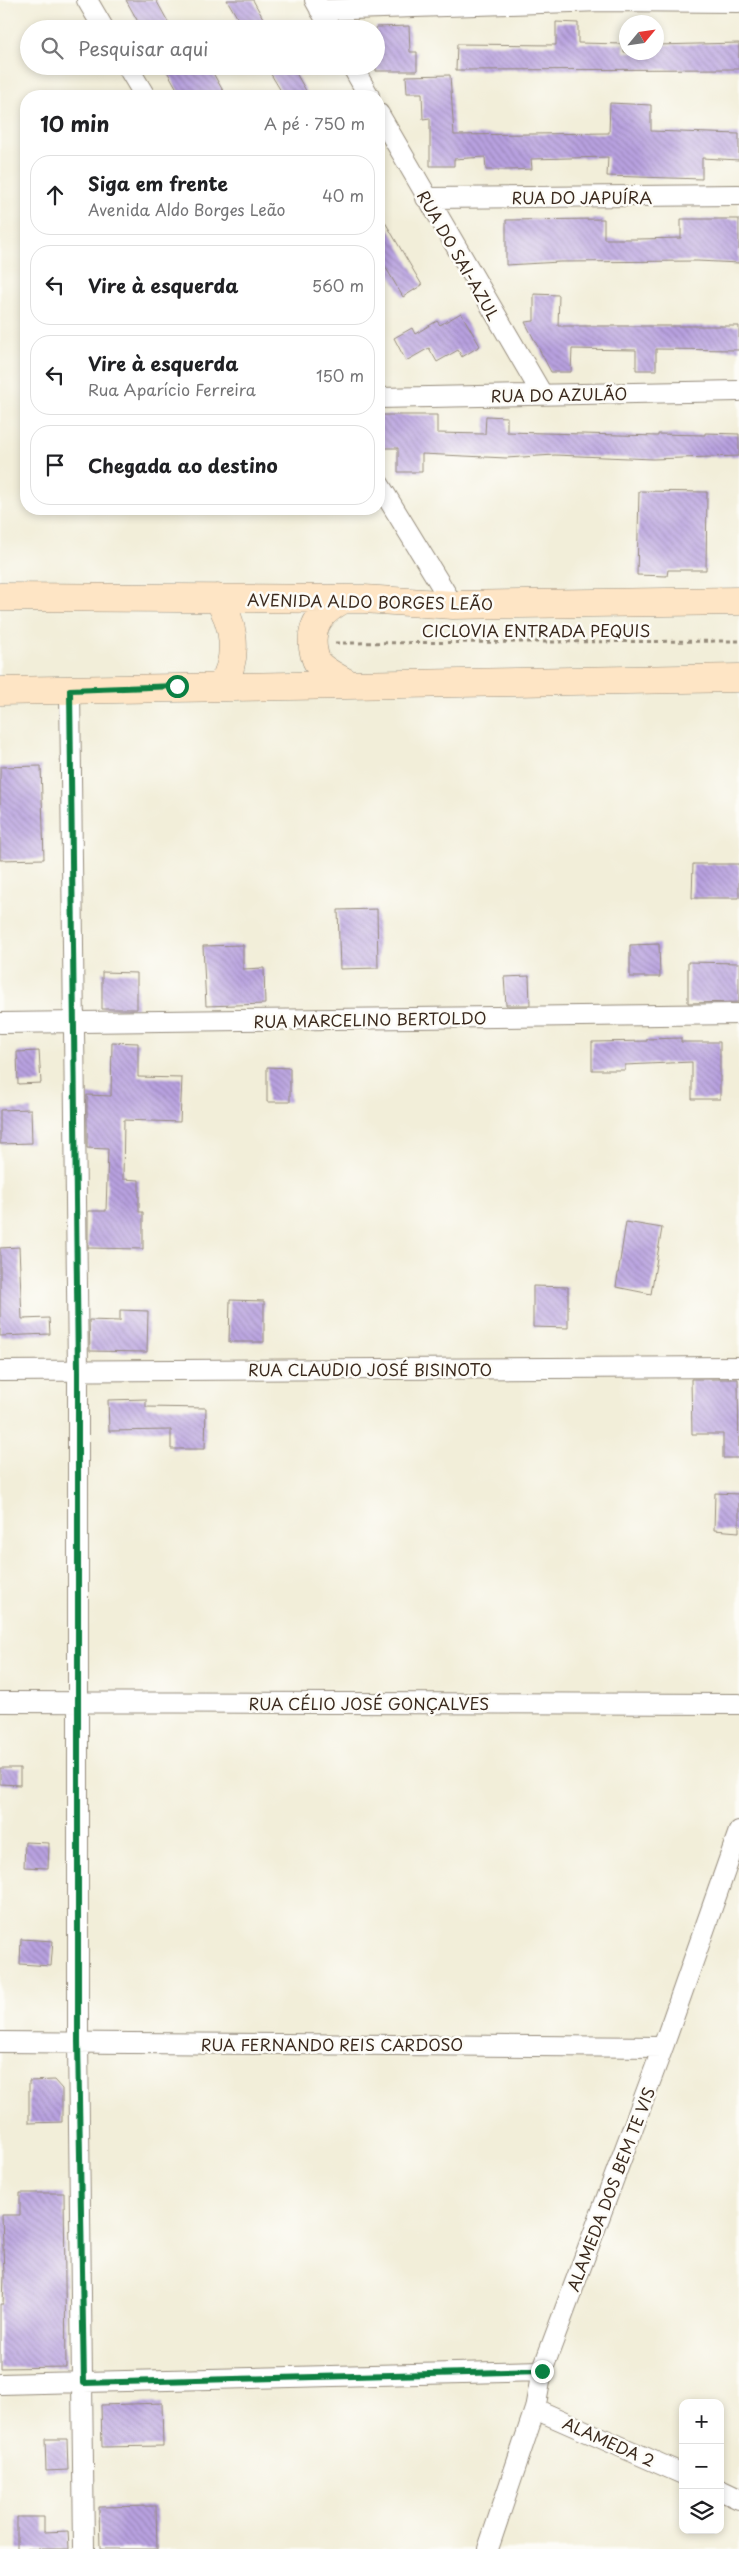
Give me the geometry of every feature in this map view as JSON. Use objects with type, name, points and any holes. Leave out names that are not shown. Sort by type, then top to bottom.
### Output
[{"type":"street","points":[[87,0],[99,20]]},
{"type":"street","points":[[326,20],[317,5],[603,0],[739,2]]},
{"type":"street","points":[[132,75],[141,90]]},
{"type":"street","points":[[357,75],[366,90]]},
{"type":"street","name":"RUA DO SAI-AZUL","points":[[385,125],[542,394]]},
{"type":"street","name":"RUA DO JAPUÍRA","points":[[426,198],[739,195]]},
{"type":"street","name":"RUA DO AZULÃO","points":[[385,398],[739,391]]},
{"type":"street","points":[[385,494],[453,605]]},
{"type":"street","name":"AVENIDA ALDO BORGES LEÃO","points":[[0,597],[344,599],[453,605],[739,602]]},
{"type":"street","points":[[218,598],[231,622],[232,638],[229,674],[222,685]]},
{"type":"street","points":[[344,599],[328,608],[316,620],[312,637],[314,654],[319,665],[347,684]]},
{"type":"street","points":[[0,691],[222,685],[739,678]]},
{"type":"street","points":[[70,690],[78,1371],[76,1702],[78,2042],[84,2383],[84,2549]]},
{"type":"street","name":"RUA MARCELINO BERTOLDO","points":[[0,1024],[739,1014]]},
{"type":"street","name":"RUA CLAUDIO JOSÉ BISINOTO","points":[[0,1371],[739,1367]]},
{"type":"street","name":"RUA CÉLIO JOSÉ GONÇALVES","points":[[0,1702],[739,1704]]},
{"type":"street","name":"ALAMEDA DOS BEM TE VIS","points":[[488,2549],[535,2409],[542,2371],[663,2047],[739,1831]]},
{"type":"street","name":"RUA FERNANDO REIS CARDOSO","points":[[0,2042],[663,2047]]},
{"type":"street","points":[[0,2384],[542,2371]]},
{"type":"street","name":"ALAMEDA 2","points":[[535,2409],[679,2472]]},
{"type":"street","points":[[724,2492],[739,2499]]},
{"type":"path","name":"CICLOVIA ENTRADA PEQUIS","points":[[332,643],[739,641]]},
{"type":"building","points":[[126,0],[156,0],[167,20],[137,20]]},
{"type":"building","points":[[227,0],[253,0],[264,20],[239,20]]},
{"type":"building","points":[[556,22],[578,23],[578,43],[619,44],[619,60],[664,60],[664,45],[739,43],[739,69],[456,70],[457,44],[556,45]]},
{"type":"building","points":[[409,26],[410,52],[417,52],[417,71],[385,71],[385,27]]},
{"type":"building","points":[[169,75],[214,75],[223,90],[178,90]]},
{"type":"building","points":[[271,75],[297,75],[306,90],[280,90]]},
{"type":"building","points":[[450,75],[454,135],[609,133],[610,103],[651,105],[651,131],[739,134],[739,160],[702,158],[702,179],[607,176],[608,157],[531,159],[532,169],[486,170],[485,157],[454,159],[454,166],[430,166],[430,118],[423,119],[422,93],[407,93],[406,76]]},
{"type":"building","points":[[604,219],[604,239],[639,239],[681,238],[681,219],[739,219],[739,263],[697,261],[560,262],[506,265],[506,220]]},
{"type":"building","points":[[385,222],[422,285],[403,297],[385,266]]},
{"type":"building","points":[[534,294],[559,295],[558,326],[739,326],[739,350],[656,349],[656,370],[636,370],[636,350],[572,349],[571,372],[551,372],[525,322],[534,321]]},
{"type":"building","points":[[461,313],[480,346],[462,357],[458,350],[437,362],[429,348],[406,361],[394,338],[412,328],[415,334],[437,321],[440,325]]},
{"type":"building","points":[[385,415],[437,415],[437,433],[485,434],[486,416],[507,417],[507,432],[658,436],[658,434],[739,434],[739,456],[653,459],[555,455],[506,458],[422,454],[422,472],[398,472],[398,448],[385,448]]},
{"type":"building","points":[[639,491],[707,492],[706,570],[668,570],[667,576],[637,575]]},
{"type":"building","points":[[41,766],[44,859],[0,860],[0,767]]},
{"type":"building","points":[[693,864],[739,864],[739,898],[692,898]]},
{"type":"building","points":[[377,909],[378,968],[340,969],[338,910]]},
{"type":"building","points":[[659,944],[660,977],[630,977],[630,945]]},
{"type":"building","points":[[243,945],[243,969],[264,968],[265,1004],[206,1006],[203,946]]},
{"type":"building","points":[[688,962],[739,963],[739,1002],[688,1003]]},
{"type":"building","points":[[102,972],[137,973],[137,1009],[102,1009]]},
{"type":"building","points":[[529,976],[530,1005],[506,1005],[504,977]]},
{"type":"building","points":[[681,1038],[681,1042],[720,1042],[720,1099],[692,1099],[692,1062],[625,1065],[625,1070],[592,1070],[592,1042]]},
{"type":"building","points":[[112,1042],[138,1043],[138,1077],[182,1078],[180,1122],[124,1120],[123,1179],[139,1180],[139,1212],[143,1212],[143,1249],[88,1248],[88,1211],[106,1211],[108,1149],[87,1148],[87,1095],[111,1096]]},
{"type":"building","points":[[39,1051],[41,1083],[18,1084],[17,1052]]},
{"type":"building","points":[[267,1067],[290,1068],[290,1102],[267,1102]]},
{"type":"building","points":[[31,1109],[32,1143],[0,1144],[0,1110]]},
{"type":"building","points":[[626,1222],[662,1228],[651,1294],[616,1287]]},
{"type":"building","points":[[19,1247],[22,1319],[49,1318],[50,1334],[0,1336],[0,1248]]},
{"type":"building","points":[[533,1286],[568,1287],[568,1328],[533,1327]]},
{"type":"building","points":[[230,1300],[264,1301],[264,1342],[229,1342]]},
{"type":"building","points":[[120,1310],[148,1311],[147,1352],[90,1351],[89,1320],[120,1321]]},
{"type":"building","points":[[691,1379],[738,1379],[739,1458],[723,1458],[723,1434],[692,1434]]},
{"type":"building","points":[[146,1399],[146,1407],[206,1408],[205,1449],[171,1449],[171,1430],[109,1431],[108,1400]]},
{"type":"building","points":[[715,1493],[739,1494],[739,1532],[714,1530]]},
{"type":"building","points":[[0,1768],[20,1768],[20,1785],[0,1784]]},
{"type":"building","points":[[25,1842],[49,1843],[48,1868],[24,1867]]},
{"type":"building","points":[[21,1939],[53,1941],[51,1966],[20,1964]]},
{"type":"building","points":[[54,2080],[62,2089],[62,2122],[29,2123],[29,2081]]},
{"type":"building","points":[[20,2193],[64,2193],[66,2367],[0,2368],[0,2304],[3,2304],[4,2276],[2,2215],[20,2215]]},
{"type":"building","points":[[162,2403],[163,2446],[102,2447],[101,2405]]},
{"type":"building","points":[[45,2439],[67,2439],[68,2470],[46,2471]]},
{"type":"building","points":[[156,2506],[157,2549],[100,2549],[99,2507]]},
{"type":"building","points":[[17,2517],[44,2517],[44,2532],[68,2531],[69,2549],[17,2549]]},
{"type":"route","points":[[177,686],[70,690],[78,1371],[76,1702],[78,2042],[84,2383],[542,2371]]}]
